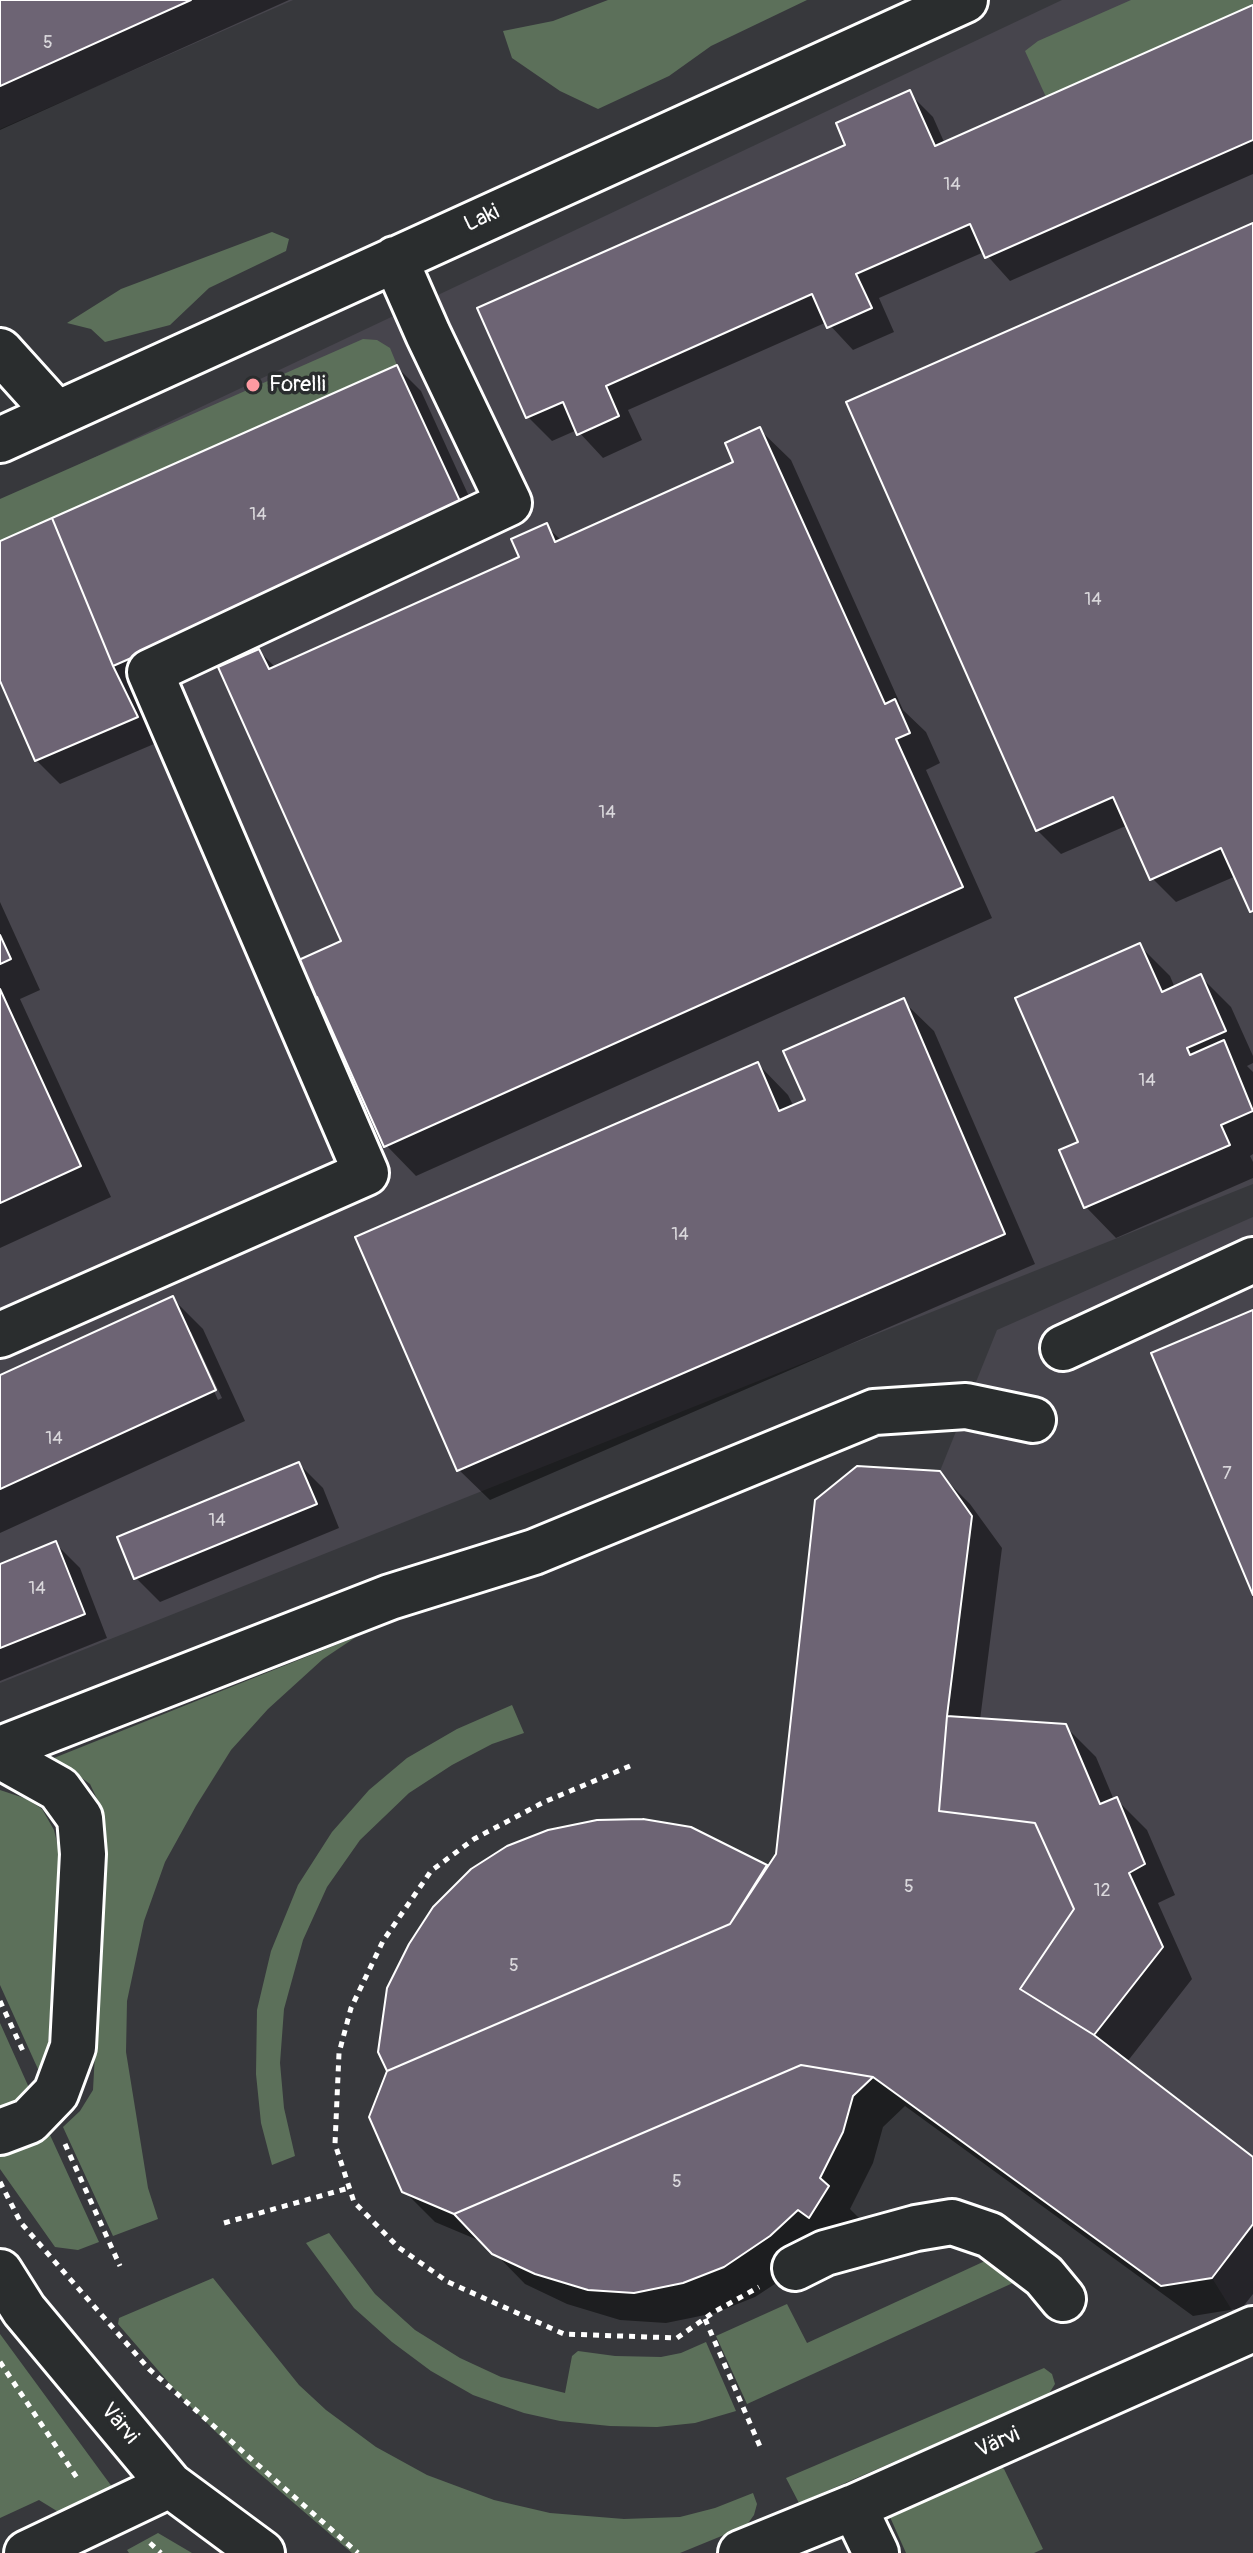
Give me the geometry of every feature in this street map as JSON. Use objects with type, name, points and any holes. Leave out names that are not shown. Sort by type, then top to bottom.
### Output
[{"type":"street","name":"Laki","points":[[0,440],[965,0]]},
{"type":"street","points":[[0,1335],[366,1173],[150,672],[509,503],[395,259]]},
{"type":"street","points":[[0,351],[56,413]]},
{"type":"street","points":[[1063,1348],[1253,1260]]},
{"type":"street","points":[[0,1749],[390,1597],[534,1552],[874,1412],[966,1406],[1033,1420]]},
{"type":"street","points":[[0,1756],[59,1789],[80,1818],[83,1854],[73,2047],[56,2093],[29,2121],[0,2132]]},
{"type":"street","points":[[795,2268],[825,2253],[916,2228],[952,2222],[990,2235],[1044,2276],[1063,2299]]},
{"type":"street","name":"Värvi","points":[[0,2272],[24,2310],[170,2485],[262,2553]]},
{"type":"street","name":"Värvi","points":[[741,2553],[854,2507],[1253,2329]]},
{"type":"street","points":[[27,2553],[170,2485]]},
{"type":"street","points":[[854,2507],[876,2553]]},
{"type":"path","points":[[630,1766],[544,1802],[474,1839],[431,1871],[383,1941],[351,2008],[339,2053],[335,2144],[349,2188],[354,2202],[398,2247],[448,2282],[564,2334],[677,2338],[795,2268]]},
{"type":"path","points":[[0,2182],[21,2223],[149,2369],[358,2553]]},
{"type":"path","points":[[224,2223],[349,2188]]},
{"type":"path","points":[[705,2319],[762,2451]]},
{"type":"path","points":[[0,2362],[79,2481],[161,2553]]},
{"type":"shaded area","points":[[0,0],[293,0],[0,129]]},
{"type":"shaded area","points":[[1062,0],[1253,0],[1253,1184],[0,1683],[0,502]]},
{"type":"shaded area","points":[[1253,1217],[1253,2157],[1094,2035],[1162,1947],[1129,1873],[1145,1864],[1117,1797],[1100,1804],[1065,1724],[947,1716],[972,1516],[940,1471],[997,1330]]},
{"type":"shaded area","points":[[1253,2224],[1253,2344],[1212,2278]]},
{"type":"green space","points":[[608,0],[807,0],[711,46],[669,76],[598,109],[560,91],[512,58],[503,31],[553,21]]},
{"type":"green space","points":[[1131,0],[1253,0],[1253,5],[1046,97],[1025,51],[1038,41]]},
{"type":"green space","points":[[272,232],[289,239],[286,251],[209,288],[170,325],[105,342],[91,329],[67,323],[121,289]]},
{"type":"green space","points":[[363,339],[377,340],[390,348],[397,365],[0,541],[0,499]]},
{"type":"green space","points":[[356,1637],[323,1659],[268,1709],[231,1750],[165,1862],[144,1921],[127,2001],[126,2052],[148,2188],[158,2219],[113,2236],[63,2127],[80,2111],[93,2090],[105,1870],[98,1801],[90,1784],[54,1758]]},
{"type":"green space","points":[[512,1705],[524,1733],[492,1744],[409,1793],[360,1840],[327,1887],[303,1940],[284,2009],[280,2063],[284,2108],[295,2156],[272,2165],[261,2123],[256,2074],[257,2010],[271,1951],[298,1885],[332,1832],[369,1790],[407,1758],[457,1729]]},
{"type":"green space","points":[[0,1790],[27,1799],[42,1809],[54,1830],[59,1851],[47,2067],[42,2078],[0,1985]]},
{"type":"green space","points":[[0,2023],[30,2090],[12,2104],[0,2106]]},
{"type":"green space","points":[[50,2135],[99,2242],[78,2250],[55,2247],[0,2169],[0,2153],[20,2150]]},
{"type":"green space","points":[[329,2233],[375,2294],[415,2330],[460,2358],[501,2377],[565,2393],[572,2356],[578,2351],[661,2357],[681,2353],[706,2342],[736,2411],[695,2423],[657,2427],[610,2426],[560,2421],[524,2413],[473,2395],[431,2371],[354,2308],[306,2243]]},
{"type":"green space","points":[[985,2261],[1015,2282],[747,2404],[716,2336],[787,2304],[807,2343]]},
{"type":"green space","points":[[213,2278],[299,2385],[326,2410],[376,2447],[427,2475],[494,2500],[550,2513],[624,2519],[680,2517],[753,2493],[757,2504],[754,2515],[746,2526],[680,2553],[352,2553],[245,2461],[183,2399],[118,2324],[119,2318]]},
{"type":"green space","points":[[0,2334],[118,2495],[65,2516],[39,2500],[0,2518]]},
{"type":"green space","points":[[1044,2368],[1052,2374],[1055,2384],[1048,2395],[799,2503],[786,2478]]},
{"type":"green space","points":[[996,2464],[1004,2469],[1043,2549],[1034,2553],[906,2553],[890,2517],[890,2509]]},
{"type":"green space","points":[[158,2533],[192,2553],[129,2553],[127,2550]]},
{"type":"building","points":[[0,0],[191,0],[0,86]]},
{"type":"building","points":[[1253,5],[1253,140],[985,258],[970,224],[856,274],[872,308],[827,328],[812,294],[606,386],[619,416],[577,435],[563,402],[526,418],[477,308],[845,145],[836,123],[910,90],[935,146]]},
{"type":"building","points":[[1253,223],[1253,911],[1250,912],[1221,848],[1150,880],[1113,797],[1036,831],[846,402]]},
{"type":"building","points":[[397,365],[465,512],[113,666],[52,518]]},
{"type":"building","points":[[760,427],[885,704],[895,699],[910,733],[896,739],[963,887],[384,1147],[317,997],[309,1001],[292,963],[341,941],[218,667],[259,649],[269,669],[519,557],[511,539],[547,523],[555,542],[733,462],[725,443]]},
{"type":"building","points":[[52,518],[113,666],[138,717],[35,761],[0,681],[0,541]]},
{"type":"building","points":[[0,935],[11,959],[0,964]]},
{"type":"building","points":[[1140,943],[1162,992],[1201,974],[1226,1031],[1187,1048],[1190,1055],[1224,1040],[1253,1111],[1221,1125],[1230,1145],[1084,1208],[1059,1150],[1078,1142],[1015,998]]},
{"type":"building","points":[[0,989],[81,1166],[0,1203]]},
{"type":"building","points":[[904,998],[1005,1234],[457,1471],[355,1237],[758,1062],[779,1111],[805,1100],[783,1051]]},
{"type":"building","points":[[173,1296],[216,1390],[0,1489],[0,1375]]},
{"type":"building","points":[[1253,1310],[1253,1595],[1151,1353]]},
{"type":"building","points":[[299,1462],[317,1504],[134,1579],[117,1537]]},
{"type":"building","points":[[857,1466],[940,1471],[972,1516],[947,1716],[939,1811],[1035,1823],[1074,1909],[1020,1989],[1094,2035],[1253,2157],[1253,2224],[1212,2278],[1161,2286],[873,2077],[801,2065],[454,2214],[402,2192],[369,2117],[387,2071],[730,1924],[776,1854],[815,1500]]},
{"type":"building","points":[[56,1541],[85,1614],[0,1648],[0,1564]]},
{"type":"building","points":[[947,1716],[1066,1724],[1100,1804],[1117,1797],[1145,1864],[1129,1873],[1163,1947],[1094,2035],[1020,1989],[1074,1909],[1035,1823],[939,1811]]},
{"type":"building","points":[[643,1819],[691,1827],[767,1865],[730,1924],[387,2071],[378,2052],[387,1988],[409,1944],[433,1907],[471,1869],[507,1846],[548,1830],[597,1820]]},
{"type":"building","points":[[801,2065],[873,2077],[853,2096],[843,2132],[820,2178],[829,2186],[809,2218],[798,2210],[770,2236],[724,2267],[683,2283],[634,2293],[588,2290],[535,2274],[492,2254],[454,2214]]},
{"type":"place","name":"Forelli","points":[[253,385]]}]
